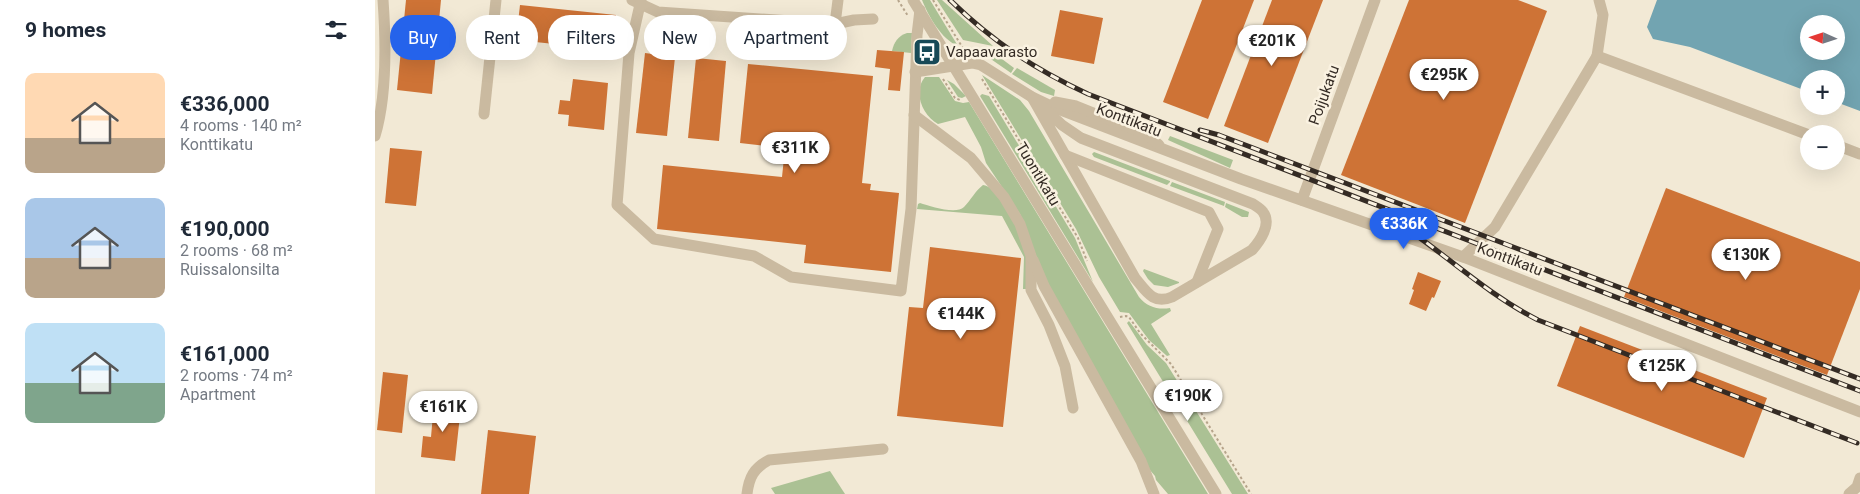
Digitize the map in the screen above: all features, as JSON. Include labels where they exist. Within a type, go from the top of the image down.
[{"type":"street","points":[[375,136],[380,120],[379,88],[386,42],[383,0]]},
{"type":"street","points":[[484,114],[496,0]]},
{"type":"street","points":[[836,15],[838,0]]},
{"type":"street","name":"Tuontikatu","points":[[913,0],[1216,494]]},
{"type":"street","name":"Poijukatu","points":[[1302,200],[1375,0]]},
{"type":"street","points":[[1463,257],[1495,227],[1597,56],[1603,15],[1599,0]]},
{"type":"street","points":[[726,17],[658,12],[638,1],[629,53],[617,204],[654,239],[754,256],[791,277],[901,291],[911,208],[915,72],[920,10]]},
{"type":"street","points":[[847,21],[873,20]]},
{"type":"street","points":[[1597,56],[1800,132]]},
{"type":"street","name":"Konttikatu","points":[[915,72],[972,63],[981,65],[1031,97],[1241,179],[1463,257],[1860,412]]},
{"type":"street","points":[[1031,97],[1081,138],[1253,204],[1263,211],[1266,220],[1260,241],[1252,250],[1164,300],[1151,297],[1135,278],[1031,97]]},
{"type":"street","points":[[914,114],[971,158],[1004,197],[1020,224],[1044,286],[1141,461],[1151,493]]},
{"type":"street","points":[[1845,148],[1860,154]]},
{"type":"street","points":[[1065,155],[1209,212],[1218,229],[1197,282]]},
{"type":"street","points":[[1031,256],[1031,290],[1049,325],[1065,366],[1073,408]]},
{"type":"street","points":[[747,494],[749,482],[755,468],[769,460],[883,449]]},
{"type":"street","points":[[1849,494],[1857,487],[1860,478]]},
{"type":"path","points":[[933,0],[962,46]]},
{"type":"path","points":[[980,76],[1078,238],[1087,261]]},
{"type":"path","points":[[943,79],[955,98],[965,100]]},
{"type":"path","points":[[1119,318],[1126,316],[1129,318],[1140,333],[1171,364],[1251,494]]},
{"type":"green space","points":[[922,0],[930,0],[958,46],[941,33]]},
{"type":"green space","points":[[937,0],[942,0],[993,46],[963,40]]},
{"type":"green space","points":[[907,33],[912,33],[911,53],[892,51],[897,40]]},
{"type":"green space","points":[[977,48],[994,53],[1014,68],[1011,73],[976,51]]},
{"type":"green space","points":[[1017,68],[1055,90],[1054,96],[1041,92],[1012,74]]},
{"type":"green space","points":[[982,75],[1020,100],[1029,111],[1139,297],[1153,307],[1161,309],[1170,308],[1171,311],[1151,324],[1170,355],[1167,356],[1149,340],[1129,313],[1120,312],[1099,277],[1076,229]]},
{"type":"green space","points":[[925,77],[939,77],[955,101],[969,102],[1208,494],[1168,494],[1156,480],[1044,276],[1020,214],[986,163],[981,147],[965,117],[938,124],[924,110],[919,90]]},
{"type":"green space","points":[[947,80],[954,84],[966,96],[958,97]]},
{"type":"green space","points":[[982,94],[989,96],[1075,238],[1093,282],[980,96]]},
{"type":"green space","points":[[1170,136],[1233,160],[1230,168],[1168,140]]},
{"type":"green space","points":[[1094,152],[1170,182],[1167,185],[1094,157],[1092,154]]},
{"type":"green space","points":[[1172,182],[1225,202],[1224,206],[1170,186]]},
{"type":"green space","points":[[983,185],[990,188],[1003,202],[1019,233],[1026,255],[1028,289],[1023,289],[1024,257],[1002,216],[917,209],[920,203],[943,209],[960,209],[964,207]]},
{"type":"green space","points":[[1226,203],[1249,212],[1248,217],[1242,217],[1225,207]]},
{"type":"green space","points":[[1144,269],[1179,283],[1168,287],[1154,285],[1143,271]]},
{"type":"green space","points":[[1129,321],[1147,345],[1166,363],[1248,494],[1232,494],[1127,323]]},
{"type":"green space","points":[[830,471],[845,494],[775,494],[771,488]]},
{"type":"water","points":[[1657,0],[1860,0],[1860,111],[1845,105],[1845,70],[1800,70],[1800,89],[1690,47],[1653,39],[1647,27]]},
{"type":"building","points":[[406,0],[441,0],[440,15],[404,15]]},
{"type":"building","points":[[1202,0],[1254,0],[1208,119],[1163,102]]},
{"type":"building","points":[[1272,0],[1323,0],[1268,143],[1224,126]]},
{"type":"building","points":[[1409,0],[1518,0],[1547,11],[1465,223],[1341,175]]},
{"type":"building","points":[[520,5],[616,15],[548,15],[548,43],[538,42],[538,15],[519,15]]},
{"type":"building","points":[[1060,10],[1103,18],[1094,64],[1051,56]]},
{"type":"building","points":[[877,50],[904,52],[900,91],[888,90],[890,69],[875,67]]},
{"type":"building","points":[[400,60],[435,60],[432,94],[397,90]]},
{"type":"building","points":[[644,60],[675,60],[667,136],[636,133]]},
{"type":"building","points":[[696,60],[726,61],[719,141],[688,138]]},
{"type":"building","points":[[748,64],[873,76],[862,183],[871,184],[870,190],[899,193],[891,272],[804,263],[806,245],[657,229],[663,165],[782,177],[785,148],[740,143]]},
{"type":"building","points":[[573,79],[608,83],[604,130],[568,126],[569,115],[558,114],[560,100],[570,101]]},
{"type":"building","points":[[390,148],[422,151],[416,206],[385,203]]},
{"type":"building","points":[[1666,188],[1860,262],[1860,289],[1827,375],[1624,297]]},
{"type":"building","points":[[930,247],[1021,258],[1003,427],[897,416],[909,307],[923,308]]},
{"type":"building","points":[[1418,272],[1441,281],[1426,311],[1409,304]]},
{"type":"building","points":[[1580,326],[1767,398],[1744,458],[1557,386]]},
{"type":"building","points":[[383,372],[408,375],[402,433],[377,430]]},
{"type":"building","points":[[434,403],[461,406],[455,461],[421,457],[423,436],[431,437]]},
{"type":"building","points":[[488,430],[536,436],[529,494],[481,494]]},
{"type":"railway","points":[[950,0],[966,15],[1015,53],[1050,75],[1088,94],[1860,391]]},
{"type":"railway","points":[[1200,130],[1219,135],[1860,379]]},
{"type":"railway","points":[[1382,212],[1497,296],[1538,320],[1857,443]]},
{"type":"place","name":"Vapaavarasto","points":[[927,52]]}]
